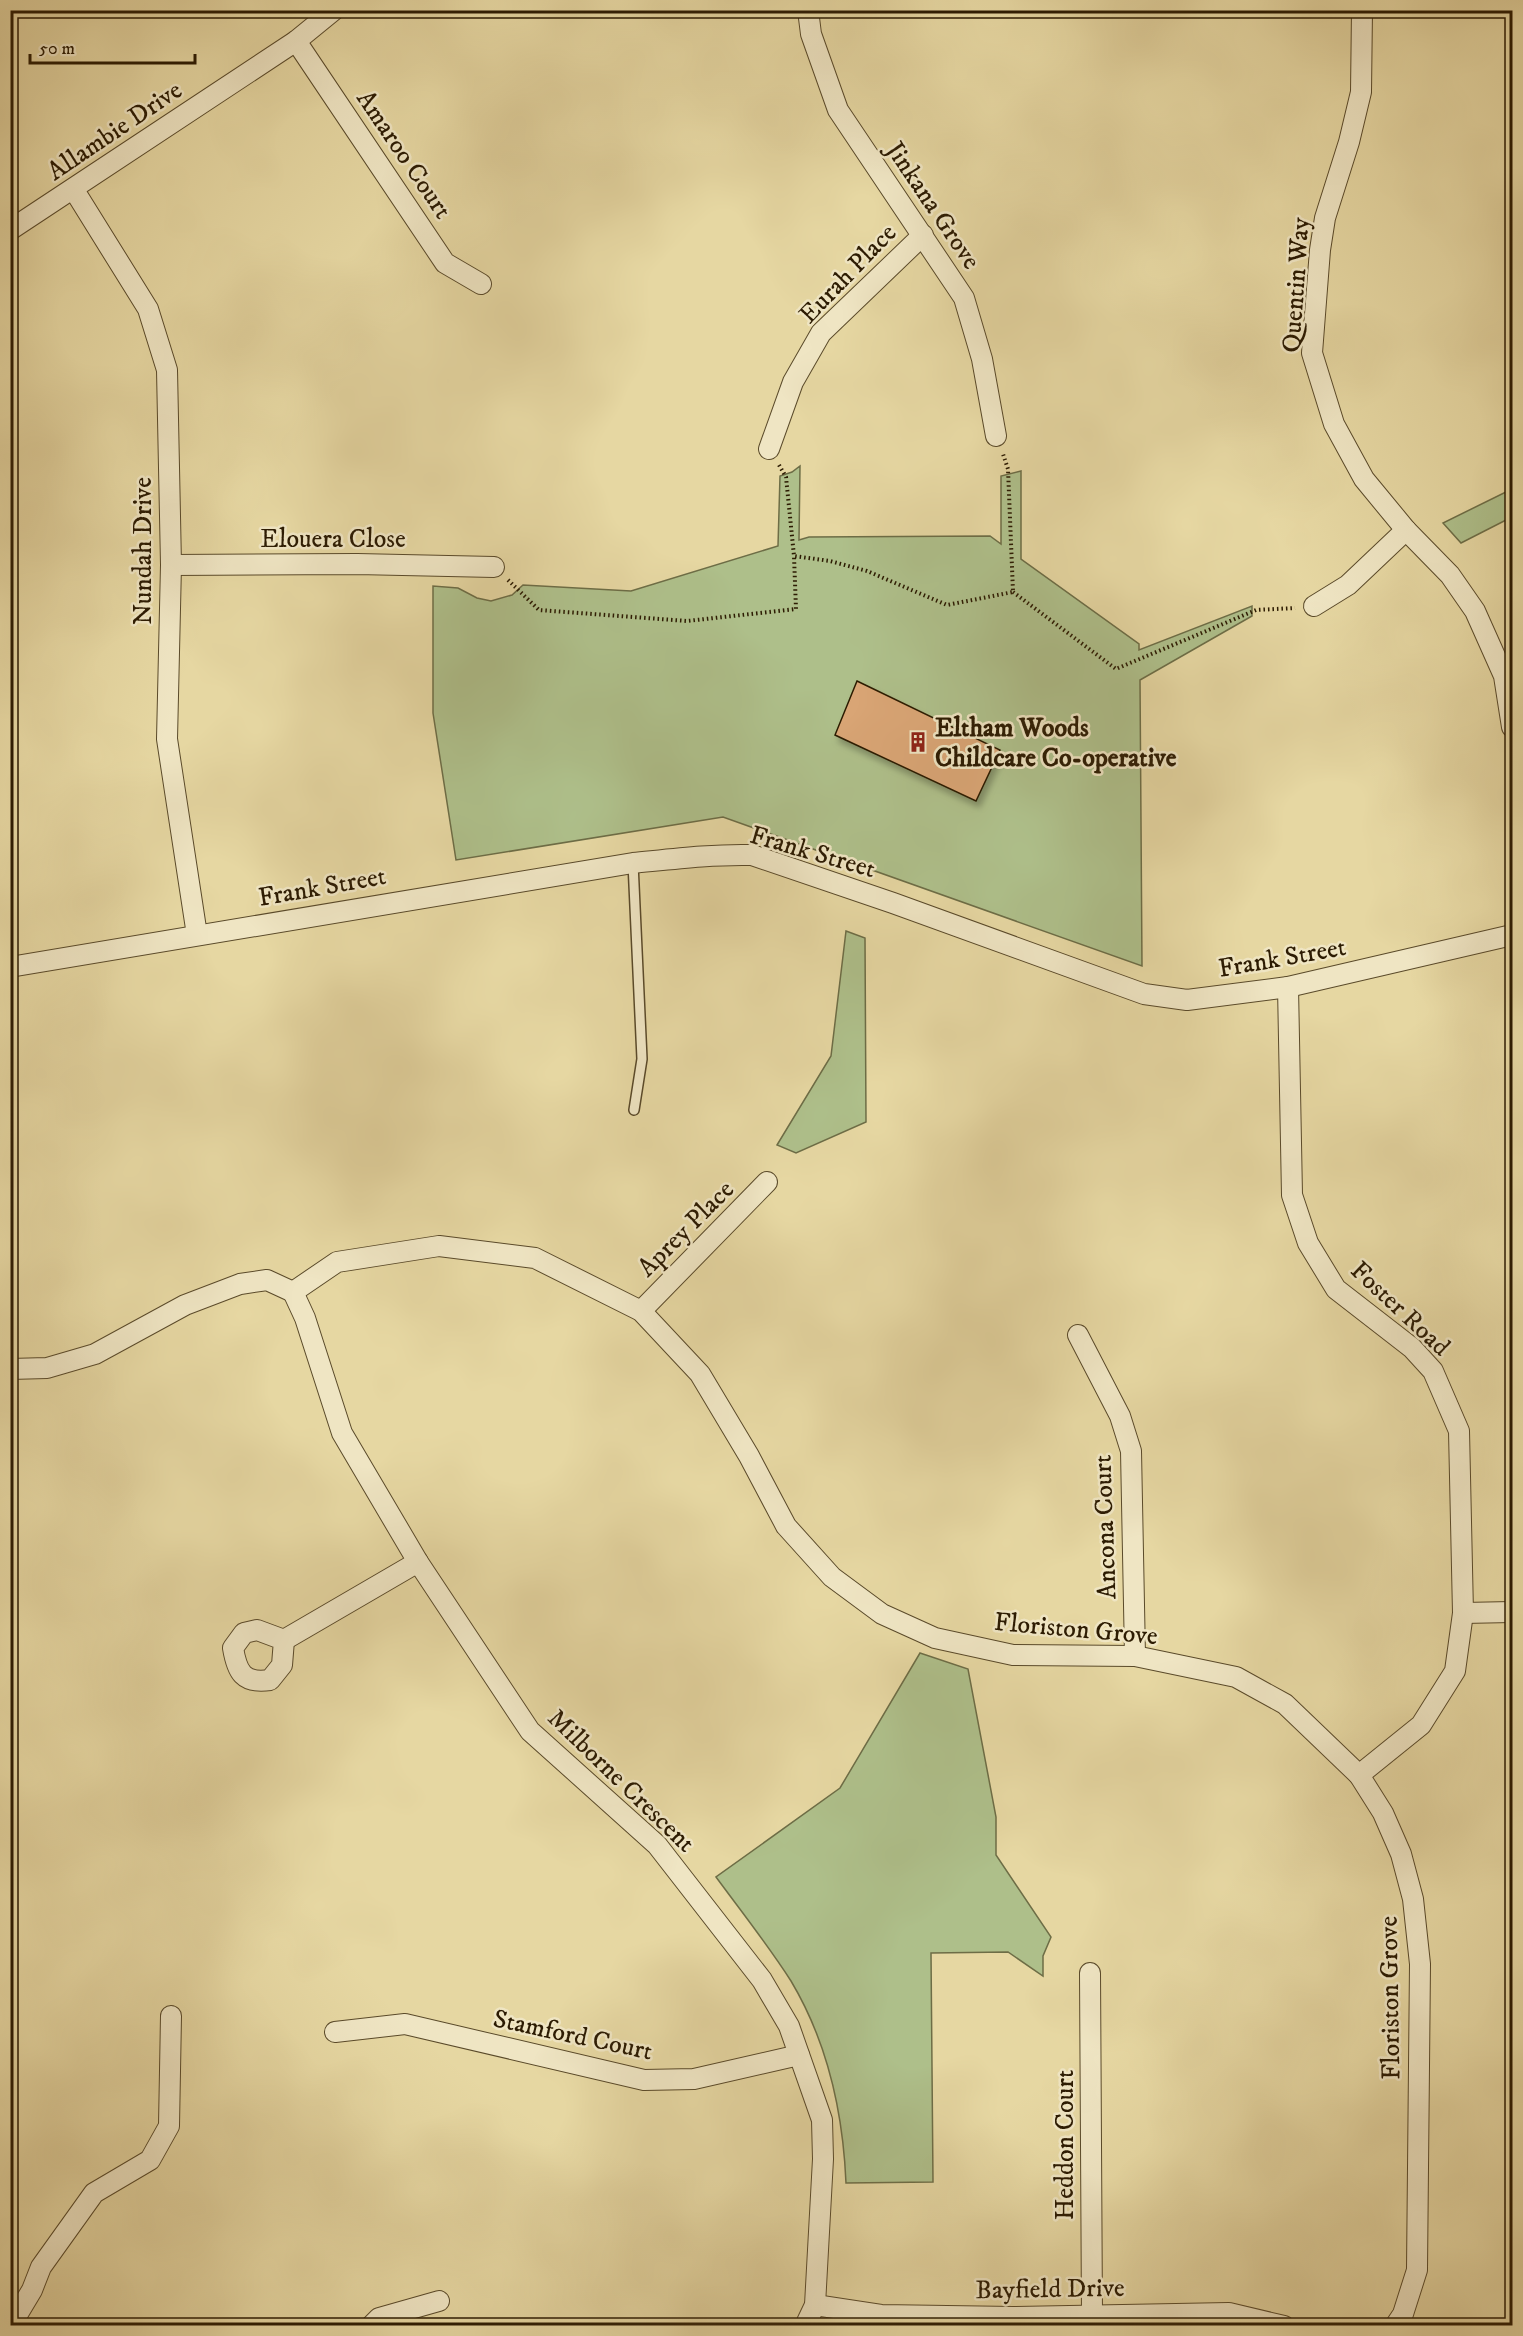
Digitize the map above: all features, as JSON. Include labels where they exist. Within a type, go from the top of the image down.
[{"type":"street","name":"Allambie Drive","points":[[10,230],[74,190],[296,41],[333,10]]},
{"type":"street","name":"Jinkana Grove","points":[[808,10],[811,34],[838,110],[964,298],[982,359],[996,436]]},
{"type":"street","name":"Quentin Way","points":[[1362,10],[1360,92],[1349,142],[1325,218],[1320,250],[1312,353],[1339,434],[1364,479],[1406,530],[1450,575],[1475,611],[1504,676],[1512,727]]},
{"type":"street","name":"Amaroo Court","points":[[296,41],[445,263],[481,284]]},
{"type":"street","name":"Nundah Drive","points":[[74,190],[148,309],[167,370],[171,565],[167,739],[197,934]]},
{"type":"street","name":"Eurah Place","points":[[769,449],[793,382],[821,333],[923,235]]},
{"type":"street","points":[[1314,606],[1348,585],[1406,530]]},
{"type":"street","name":"Elouera Close","points":[[171,565],[357,564],[495,567]]},
{"type":"street","name":"Frank Street","points":[[10,967],[633,863],[701,855],[752,855],[893,903],[1144,994],[1187,1000],[1288,987],[1512,935]]},
{"type":"street","name":"Foster Road","points":[[1288,987],[1292,1196],[1308,1243],[1336,1289],[1412,1348],[1433,1371],[1459,1431],[1463,1613],[1455,1671],[1421,1725],[1359,1775]]},
{"type":"street","name":"Aprey Place","points":[[641,1311],[767,1182]]},
{"type":"street","name":"Floriston Grove","points":[[293,1292],[337,1262],[439,1246],[535,1258],[641,1311],[700,1374],[749,1456],[786,1526],[832,1576],[882,1614],[935,1638],[1013,1655],[1135,1656],[1236,1677],[1285,1704],[1359,1775],[1383,1813],[1401,1854],[1413,1899],[1420,1964],[1417,2270],[1403,2314],[1395,2325]]},
{"type":"street","points":[[10,1369],[47,1368],[95,1354],[185,1305],[240,1284],[267,1280],[293,1292]]},
{"type":"street","name":"Milborne Crescent","points":[[293,1292],[305,1318],[342,1433],[418,1562],[530,1731],[657,1845],[762,1980],[789,2026],[822,2120],[823,2159],[815,2305],[805,2325]]},
{"type":"street","name":"Ancona Court","points":[[1078,1335],[1120,1416],[1131,1451],[1135,1656]]},
{"type":"street","points":[[284,1640],[418,1562]]},
{"type":"street","points":[[1463,1613],[1512,1612]]},
{"type":"street","name":"Heddon Court","points":[[1090,1973],[1092,2315]]},
{"type":"street","points":[[15,2317],[32,2290],[41,2267],[94,2193],[150,2160],[169,2126],[171,2016]]},
{"type":"street","name":"Stamford Court","points":[[335,2032],[405,2024],[644,2080],[694,2079],[799,2055]]},
{"type":"street","points":[[371,2325],[379,2318],[438,2301]]},
{"type":"street","name":"Bayfield Drive","points":[[815,2305],[881,2315],[1013,2317],[1230,2313],[1284,2325]]},
{"type":"lane","points":[[633,863],[642,1059],[634,1110]]},
{"type":"path","points":[[996,436],[1008,469],[1013,592]]},
{"type":"path","points":[[495,567],[539,610],[687,621],[796,609],[794,556],[786,477],[769,449]]},
{"type":"path","points":[[794,556],[830,561],[867,571],[947,605],[1013,592],[1116,669],[1256,610],[1314,606]]},
{"type":"green space","points":[[800,466],[799,540],[809,537],[990,536],[1001,544],[1001,476],[1021,471],[1021,559],[1139,644],[1139,650],[1252,606],[1252,616],[1140,680],[1142,966],[723,817],[456,860],[433,713],[433,586],[458,588],[477,598],[491,601],[512,595],[523,585],[631,591],[778,546],[780,476]]},
{"type":"green space","points":[[1512,489],[1512,517],[1461,543],[1443,523]]},
{"type":"green space","points":[[846,931],[865,938],[866,1122],[796,1153],[777,1145],[831,1056]]},
{"type":"green space","points":[[920,1653],[968,1669],[996,1817],[996,1855],[1051,1937],[1043,1956],[1043,1976],[1008,1952],[931,1953],[933,2182],[846,2183],[837,2104],[824,2053],[815,2029],[791,1981],[716,1877],[840,1788]]},
{"type":"building","name":"Eltham Woods Childcare Co-operative","points":[[857,681],[1000,750],[976,801],[835,735]]},
{"type":"place","name":"Eltham Woods Childcare Co-operative","points":[[918,742]]}]
